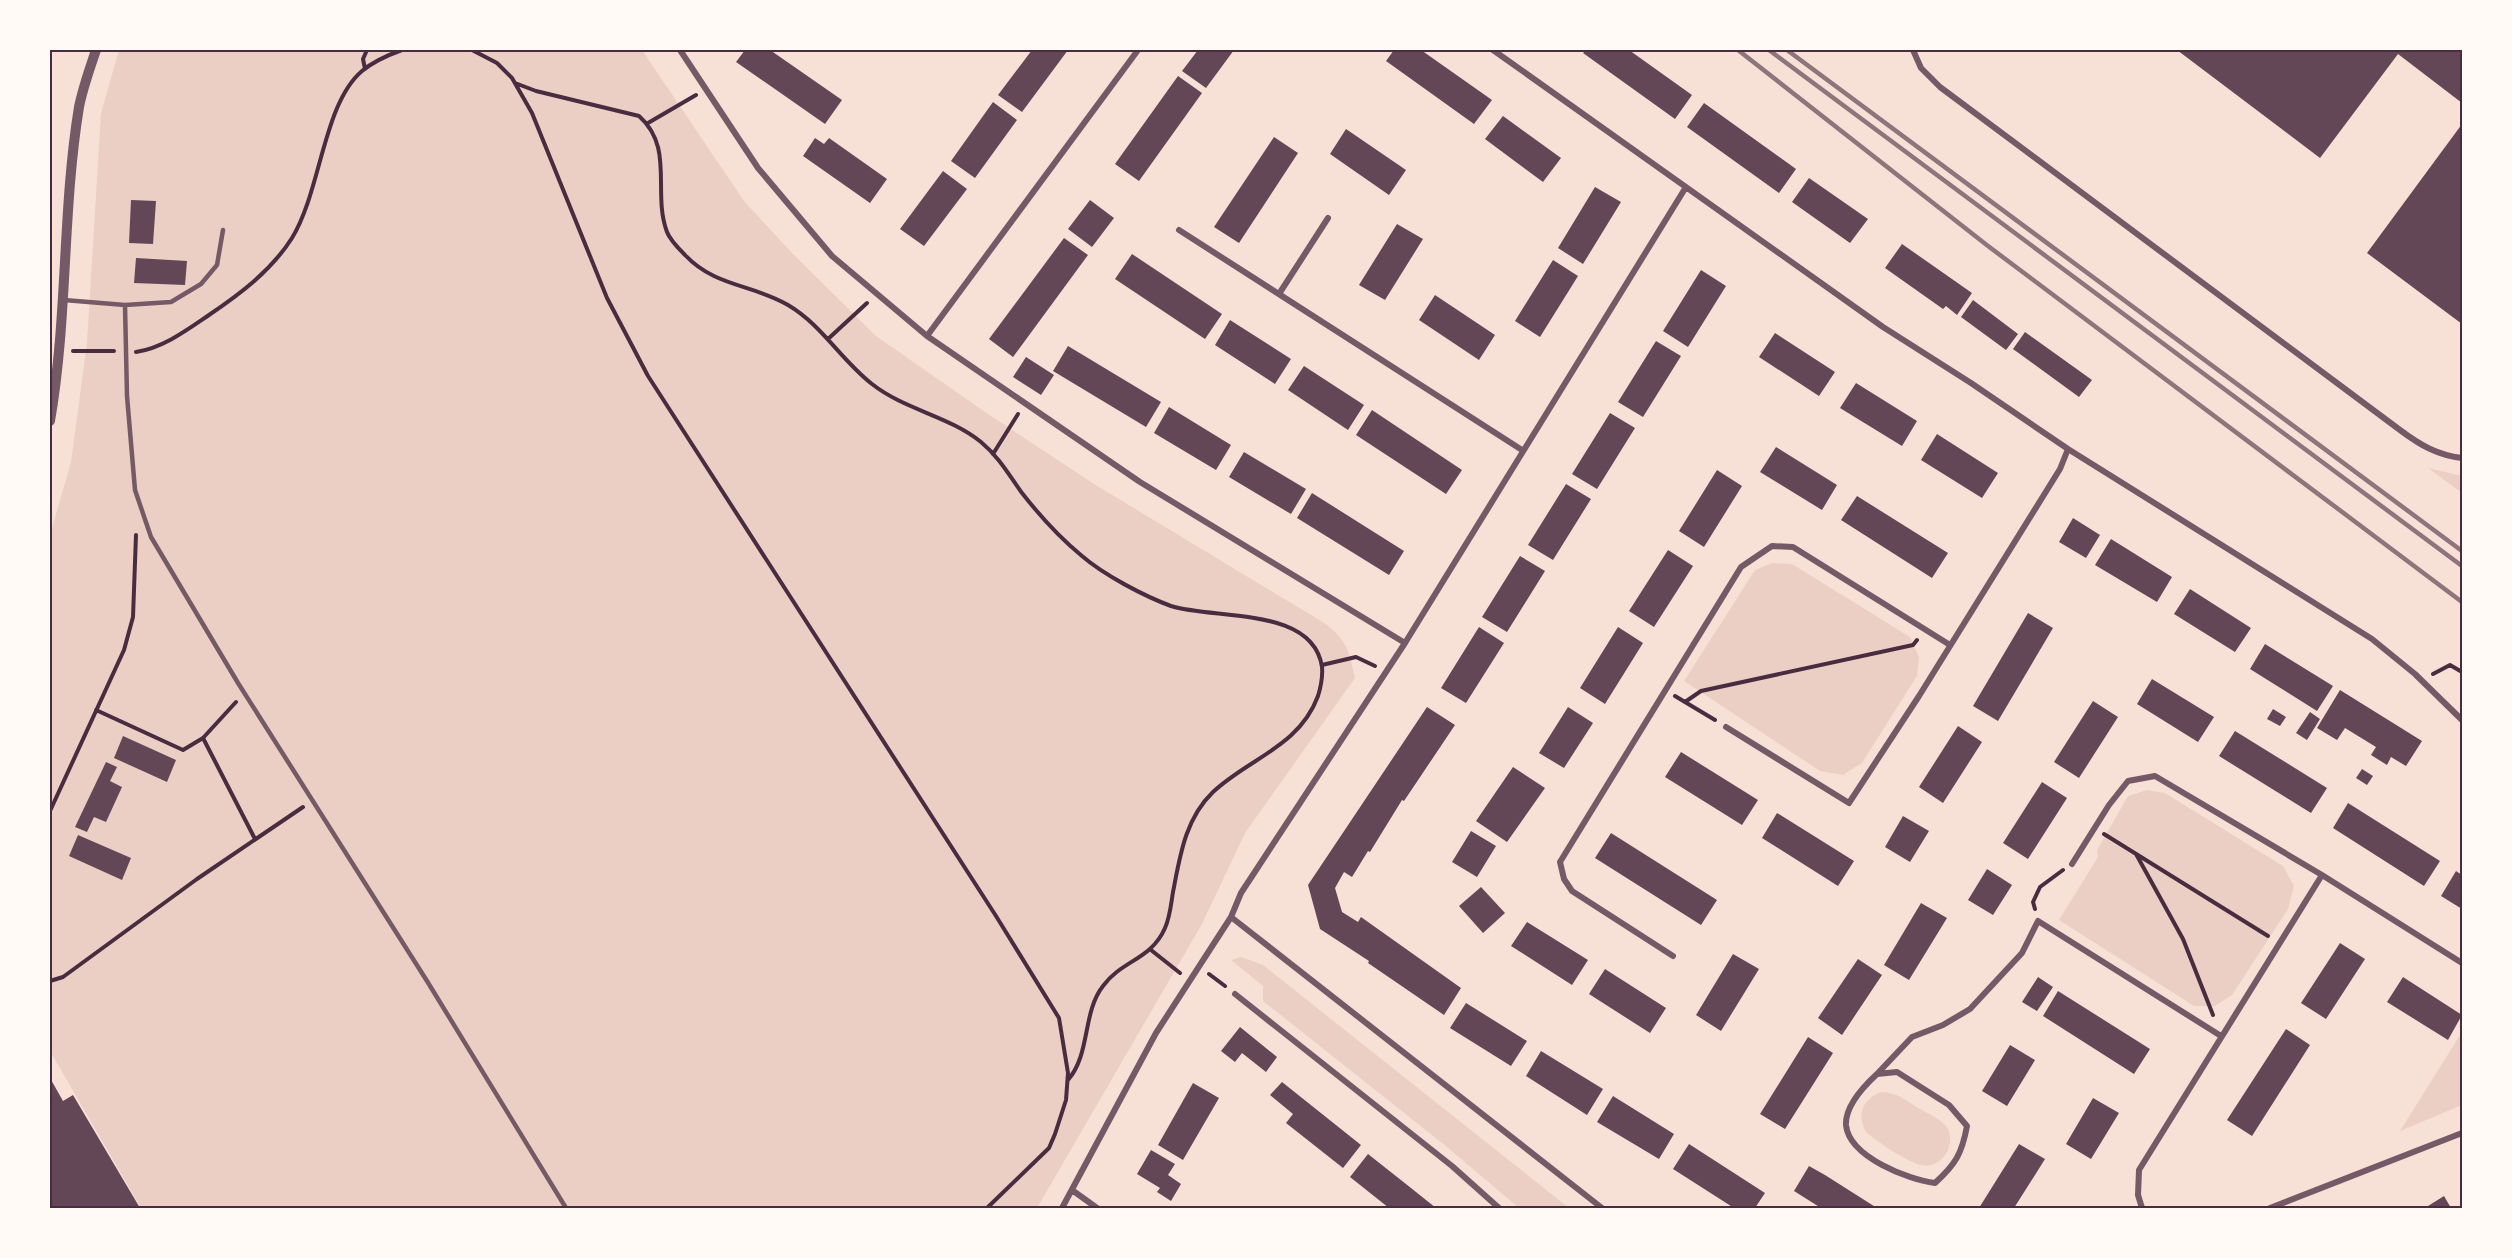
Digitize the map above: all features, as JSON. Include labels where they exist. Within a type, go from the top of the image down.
[{"type":"street","points":[[50,421],[63,300],[65,242],[80,105],[96,50]]},
{"type":"street","points":[[680,50],[758,168],[832,256],[927,336],[1140,482],[1405,643]]},
{"type":"street","points":[[927,336],[1137,50]]},
{"type":"street","points":[[1493,50],[1883,327],[2068,449],[2340,618],[2396,658],[2463,720]]},
{"type":"street","points":[[1913,50],[1921,68],[1940,87],[2400,430],[2426,448],[2446,456],[2463,458]]},
{"type":"street","points":[[1062,1209],[1156,1033],[1231,917],[1241,893],[1286,821],[1405,643],[1686,187]]},
{"type":"street","points":[[1279,294],[1328,218]]},
{"type":"street","points":[[1179,230],[1522,450]]},
{"type":"street","points":[[1726,727],[1849,803],[2060,469],[2068,449]]},
{"type":"street","points":[[1673,956],[1572,891],[1564,879],[1560,862],[1741,567],[1772,546],[1793,547],[1950,645]]},
{"type":"street","points":[[2072,864],[2094,827],[2128,781],[2155,776],[2322,875],[2463,963]]},
{"type":"street","points":[[2142,1209],[2138,1195],[2139,1170],[2322,875]]},
{"type":"street","points":[[1231,917],[1602,1209]]},
{"type":"street","points":[[1877,1074],[1897,1072],[1949,1105],[1967,1126],[1963,1146],[1953,1167],[1935,1183],[1915,1180],[1895,1173],[1869,1157],[1849,1136],[1846,1123],[1853,1101],[1877,1074],[1912,1037],[1943,1025],[1970,1009],[2022,953],[2038,921],[2221,1036]]},
{"type":"street","points":[[1235,994],[1452,1166],[1499,1209]]},
{"type":"street","points":[[2270,1209],[2463,1133]]},
{"type":"street","points":[[1072,1190],[1097,1209]]},
{"type":"lane","points":[[63,300],[125,305],[171,302],[201,284],[216,265],[223,231]]},
{"type":"lane","points":[[125,305],[125,351],[135,490],[151,537],[245,693],[566,1209]]},
{"type":"path","points":[[365,69],[363,59],[367,50]]},
{"type":"path","points":[[58,351],[138,352],[162,345],[238,295],[270,267],[292,238],[307,209],[334,114],[347,88],[365,69],[381,58],[402,50]]},
{"type":"path","points":[[472,50],[497,63],[515,82],[532,113],[607,298],[648,376],[1046,994],[1059,1018],[1068,1080],[1066,1100],[1049,1148],[987,1209]]},
{"type":"path","points":[[515,82],[536,91],[639,116],[648,123],[659,146],[661,205],[668,234],[699,270],[729,284],[766,292],[792,308],[828,339],[872,384],[894,399],[953,424],[980,441],[1003,464],[1023,493],[1054,530],[1084,558],[1130,586],[1172,606],[1268,620],[1290,627],[1315,647],[1322,665],[1322,683],[1312,710],[1294,735],[1213,792],[1199,809],[1185,834],[1167,923],[1158,942],[1150,950],[1120,969],[1102,987],[1092,1007],[1083,1050],[1068,1080]]},
{"type":"path","points":[[648,123],[707,89]]},
{"type":"path","points":[[828,339],[877,294]]},
{"type":"path","points":[[993,454],[1025,404]]},
{"type":"path","points":[[50,811],[124,650],[133,617],[136,518],[141,508]]},
{"type":"path","points":[[1685,702],[1701,691],[1913,645],[1926,630]]},
{"type":"path","points":[[1322,665],[1356,657],[1386,672]]},
{"type":"path","points":[[2423,681],[2446,665],[2454,666],[2463,672]]},
{"type":"path","points":[[1664,690],[1726,727]]},
{"type":"path","points":[[96,710],[183,750],[203,738],[245,693]]},
{"type":"path","points":[[203,738],[255,839]]},
{"type":"path","points":[[50,981],[63,976],[312,800]]},
{"type":"path","points":[[2094,827],[2279,943]]},
{"type":"path","points":[[2136,854],[2183,939],[2221,1036]]},
{"type":"path","points":[[2038,921],[2033,902],[2040,887],[2072,864]]},
{"type":"path","points":[[1150,950],[1190,981]]},
{"type":"path","points":[[1199,967],[1235,994]]},
{"type":"shaded area","points":[[119,50],[642,50],[744,201],[793,254],[876,336],[1094,484],[1326,624],[1339,636],[1349,654],[1355,678],[1245,833],[1202,924],[1037,1208],[141,1208],[50,1051],[50,535],[71,462],[87,343],[101,113]]},
{"type":"shaded area","points":[[2428,468],[2462,476],[2462,493]]},
{"type":"shaded area","points":[[1772,563],[1792,564],[1910,637],[1919,657],[1917,676],[1862,763],[1843,775],[1820,771],[1684,681],[1755,570]]},
{"type":"shaded area","points":[[2147,790],[2165,793],[2283,866],[2294,886],[2288,909],[2232,995],[2215,1006],[2194,1006],[2059,920],[2098,857],[2097,850],[2128,796]]},
{"type":"shaded area","points":[[1241,957],[1263,965],[1569,1208],[1519,1208],[1447,1147],[1263,1001],[1263,986],[1231,960]]},
{"type":"shaded area","points":[[2462,1032],[2462,1105],[2400,1131]]},
{"type":"shaded area","points":[[1881,1092],[1901,1097],[1946,1126],[1950,1143],[1945,1156],[1940,1161],[1928,1166],[1915,1163],[1892,1151],[1866,1132],[1862,1119],[1863,1108],[1870,1099]]},
{"type":"building","points":[[745,50],[770,50],[842,100],[825,124],[736,62]]},
{"type":"building","points":[[1032,50],[1068,50],[1022,112],[998,95]]},
{"type":"building","points":[[1198,50],[1234,50],[1206,88],[1182,71]]},
{"type":"building","points":[[1394,50],[1421,50],[1492,100],[1474,124],[1386,61]]},
{"type":"building","points":[[1586,50],[1629,50],[1692,95],[1675,119],[1583,53]]},
{"type":"building","points":[[2177,50],[2462,50],[2462,103],[2398,54],[2320,158]]},
{"type":"building","points":[[1178,76],[1202,93],[1139,181],[1115,164]]},
{"type":"building","points":[[993,102],[1017,120],[975,178],[951,161]]},
{"type":"building","points":[[1704,103],[1796,169],[1779,193],[1687,127]]},
{"type":"building","points":[[1503,116],[1561,158],[1543,182],[1485,139]]},
{"type":"building","points":[[2462,124],[2462,324],[2367,253]]},
{"type":"building","points":[[1346,129],[1406,170],[1389,195],[1330,154]]},
{"type":"building","points":[[1274,137],[1298,153],[1239,243],[1214,227]]},
{"type":"building","points":[[815,138],[824,144],[829,138],[887,179],[870,203],[803,156]]},
{"type":"building","points":[[943,171],[967,189],[924,246],[900,229]]},
{"type":"building","points":[[1809,178],[1868,219],[1850,243],[1792,202]]},
{"type":"building","points":[[1595,187],[1621,202],[1583,264],[1558,248]]},
{"type":"building","points":[[131,200],[156,201],[153,244],[129,243]]},
{"type":"building","points":[[1090,200],[1114,218],[1092,247],[1068,229]]},
{"type":"building","points":[[1397,224],[1423,239],[1385,300],[1359,285]]},
{"type":"building","points":[[1064,238],[1088,255],[1013,357],[989,339]]},
{"type":"building","points":[[1902,244],[1972,293],[1957,315],[1946,306],[1943,309],[1885,268]]},
{"type":"building","points":[[1132,254],[1222,314],[1205,339],[1115,279]]},
{"type":"building","points":[[136,258],[187,261],[185,285],[134,283]]},
{"type":"building","points":[[1553,260],[1578,276],[1540,337],[1515,321]]},
{"type":"building","points":[[1701,270],[1726,286],[1688,347],[1663,331]]},
{"type":"building","points":[[1435,295],[1495,335],[1479,360],[1419,320]]},
{"type":"building","points":[[1973,300],[2018,334],[2006,350],[1961,317]]},
{"type":"building","points":[[1230,320],[1291,359],[1275,384],[1215,345]]},
{"type":"building","points":[[2025,332],[2092,380],[2079,397],[2013,349]]},
{"type":"building","points":[[1775,333],[1835,372],[1819,396],[1759,357]]},
{"type":"building","points":[[1656,341],[1681,356],[1643,417],[1618,402]]},
{"type":"building","points":[[1068,346],[1161,402],[1146,427],[1053,371]]},
{"type":"building","points":[[1026,357],[1054,375],[1041,395],[1013,377]]},
{"type":"building","points":[[1304,366],[1364,405],[1348,430],[1288,390]]},
{"type":"building","points":[[1856,383],[1917,421],[1902,446],[1840,408]]},
{"type":"building","points":[[1169,407],[1231,445],[1216,470],[1154,433]]},
{"type":"building","points":[[1372,410],[1462,470],[1446,494],[1356,435]]},
{"type":"building","points":[[1610,413],[1635,428],[1597,489],[1572,474]]},
{"type":"building","points":[[1937,434],[1998,473],[1982,498],[1921,460]]},
{"type":"building","points":[[1776,447],[1837,485],[1822,510],[1760,472]]},
{"type":"building","points":[[1244,452],[1306,489],[1291,514],[1229,477]]},
{"type":"building","points":[[1717,470],[1742,486],[1704,547],[1679,531]]},
{"type":"building","points":[[1566,484],[1591,499],[1553,560],[1528,545]]},
{"type":"building","points":[[1312,493],[1404,551],[1389,575],[1297,518]]},
{"type":"building","points":[[1857,496],[1948,553],[1932,578],[1841,520]]},
{"type":"building","points":[[2073,518],[2100,535],[2086,558],[2059,542]]},
{"type":"building","points":[[2111,539],[2172,577],[2157,602],[2095,565]]},
{"type":"building","points":[[1668,550],[1693,566],[1654,627],[1629,611]]},
{"type":"building","points":[[1520,556],[1545,571],[1507,632],[1482,617]]},
{"type":"building","points":[[2190,589],[2251,628],[2235,652],[2174,614]]},
{"type":"building","points":[[2028,613],[2053,628],[1998,721],[1973,706]]},
{"type":"building","points":[[1479,627],[1504,643],[1466,703],[1441,688]]},
{"type":"building","points":[[1618,627],[1643,643],[1605,704],[1580,688]]},
{"type":"building","points":[[2265,644],[2333,686],[2317,711],[2250,669]]},
{"type":"building","points":[[2152,679],[2214,717],[2198,742],[2137,704]]},
{"type":"building","points":[[2340,690],[2422,741],[2406,766],[2391,757],[2387,765],[2371,755],[2376,747],[2345,728],[2337,740],[2317,728]]},
{"type":"building","points":[[2093,701],[2118,717],[2079,778],[2054,762]]},
{"type":"building","points":[[1427,707],[1455,725],[1404,801],[1402,800],[1352,877],[1344,872],[1335,888],[1342,912],[1358,922],[1361,917],[1461,988],[1444,1015],[1320,929],[1308,885]]},
{"type":"building","points":[[1568,707],[1593,723],[1564,768],[1539,753]]},
{"type":"building","points":[[2273,709],[2286,717],[2280,726],[2267,719]]},
{"type":"building","points":[[2310,712],[2320,719],[2307,740],[2296,733]]},
{"type":"building","points":[[1958,726],[1982,742],[1943,803],[1919,787]]},
{"type":"building","points":[[2235,731],[2327,788],[2311,813],[2219,756]]},
{"type":"building","points":[[123,736],[176,760],[167,782],[114,758]]},
{"type":"building","points":[[1681,752],[1758,800],[1742,825],[1665,777]]},
{"type":"building","points":[[106,762],[117,767],[110,781],[122,787],[106,822],[94,817],[87,832],[75,827]]},
{"type":"building","points":[[1513,767],[1545,788],[1507,842],[1476,821]]},
{"type":"building","points":[[2362,769],[2373,776],[2367,785],[2356,778]]},
{"type":"building","points":[[2042,782],[2067,798],[2028,859],[2003,843]]},
{"type":"building","points":[[2348,803],[2440,861],[2424,886],[2333,828]]},
{"type":"building","points":[[1777,813],[1854,861],[1838,886],[1762,838]]},
{"type":"building","points":[[1903,816],[1929,831],[1910,862],[1885,847]]},
{"type":"building","points":[[1471,831],[1496,846],[1477,877],[1452,862]]},
{"type":"building","points":[[1611,833],[1717,900],[1701,925],[1595,858]]},
{"type":"building","points":[[78,835],[131,858],[122,880],[69,856]]},
{"type":"building","points":[[1987,869],[2012,885],[1993,915],[1968,900]]},
{"type":"building","points":[[2456,871],[2462,875],[2462,909],[2441,896]]},
{"type":"building","points":[[1481,887],[1505,913],[1483,933],[1459,906]]},
{"type":"building","points":[[1921,903],[1947,918],[1909,980],[1884,965]]},
{"type":"building","points":[[1527,922],[1588,960],[1572,985],[1511,946]]},
{"type":"building","points":[[2340,943],[2365,959],[2326,1019],[2301,1003]]},
{"type":"building","points":[[1733,954],[1759,969],[1721,1031],[1696,1015]]},
{"type":"building","points":[[1858,959],[1882,975],[1842,1035],[1818,1018]]},
{"type":"building","points":[[1605,969],[1666,1008],[1650,1033],[1589,994]]},
{"type":"building","points":[[2038,977],[2053,987],[2037,1011],[2022,1002]]},
{"type":"building","points":[[2403,977],[2462,1015],[2448,1040],[2387,1002]]},
{"type":"building","points":[[2058,991],[2150,1049],[2134,1074],[2043,1016]]},
{"type":"building","points":[[1466,1003],[1527,1041],[1511,1066],[1450,1028]]},
{"type":"building","points":[[1240,1027],[1277,1057],[1266,1072],[1242,1053],[1235,1062],[1221,1051]]},
{"type":"building","points":[[2286,1029],[2310,1045],[2252,1136],[2227,1120]]},
{"type":"building","points":[[1808,1037],[1833,1053],[1785,1129],[1760,1114]]},
{"type":"building","points":[[2010,1045],[2035,1060],[2007,1106],[1982,1091]]},
{"type":"building","points":[[1541,1051],[1603,1089],[1587,1115],[1526,1076]]},
{"type":"building","points":[[50,1078],[63,1101],[73,1095],[140,1208],[50,1208]]},
{"type":"building","points":[[1282,1082],[1361,1145],[1343,1168],[1286,1123],[1293,1114],[1270,1095]]},
{"type":"building","points":[[1193,1083],[1219,1098],[1183,1160],[1158,1145]]},
{"type":"building","points":[[1613,1096],[1674,1134],[1659,1159],[1597,1122]]},
{"type":"building","points":[[2093,1098],[2119,1113],[2091,1159],[2066,1144]]},
{"type":"building","points":[[1689,1144],[1765,1193],[1755,1208],[1734,1208],[1673,1169]]},
{"type":"building","points":[[2019,1144],[2045,1159],[2014,1208],[1979,1208]]},
{"type":"building","points":[[1151,1150],[1175,1164],[1168,1175],[1181,1184],[1171,1201],[1157,1192],[1160,1188],[1137,1174]]},
{"type":"building","points":[[1368,1154],[1436,1208],[1389,1208],[1350,1177]]},
{"type":"building","points":[[1809,1166],[1877,1208],[1821,1208],[1794,1191]]},
{"type":"building","points":[[2444,1196],[2451,1208],[2430,1208],[2428,1206]]},
{"type":"railway","points":[[1738,50],[1988,246],[2462,602]]},
{"type":"railway","points":[[1769,50],[2462,566]]},
{"type":"railway","points":[[1787,50],[2462,551]]}]
